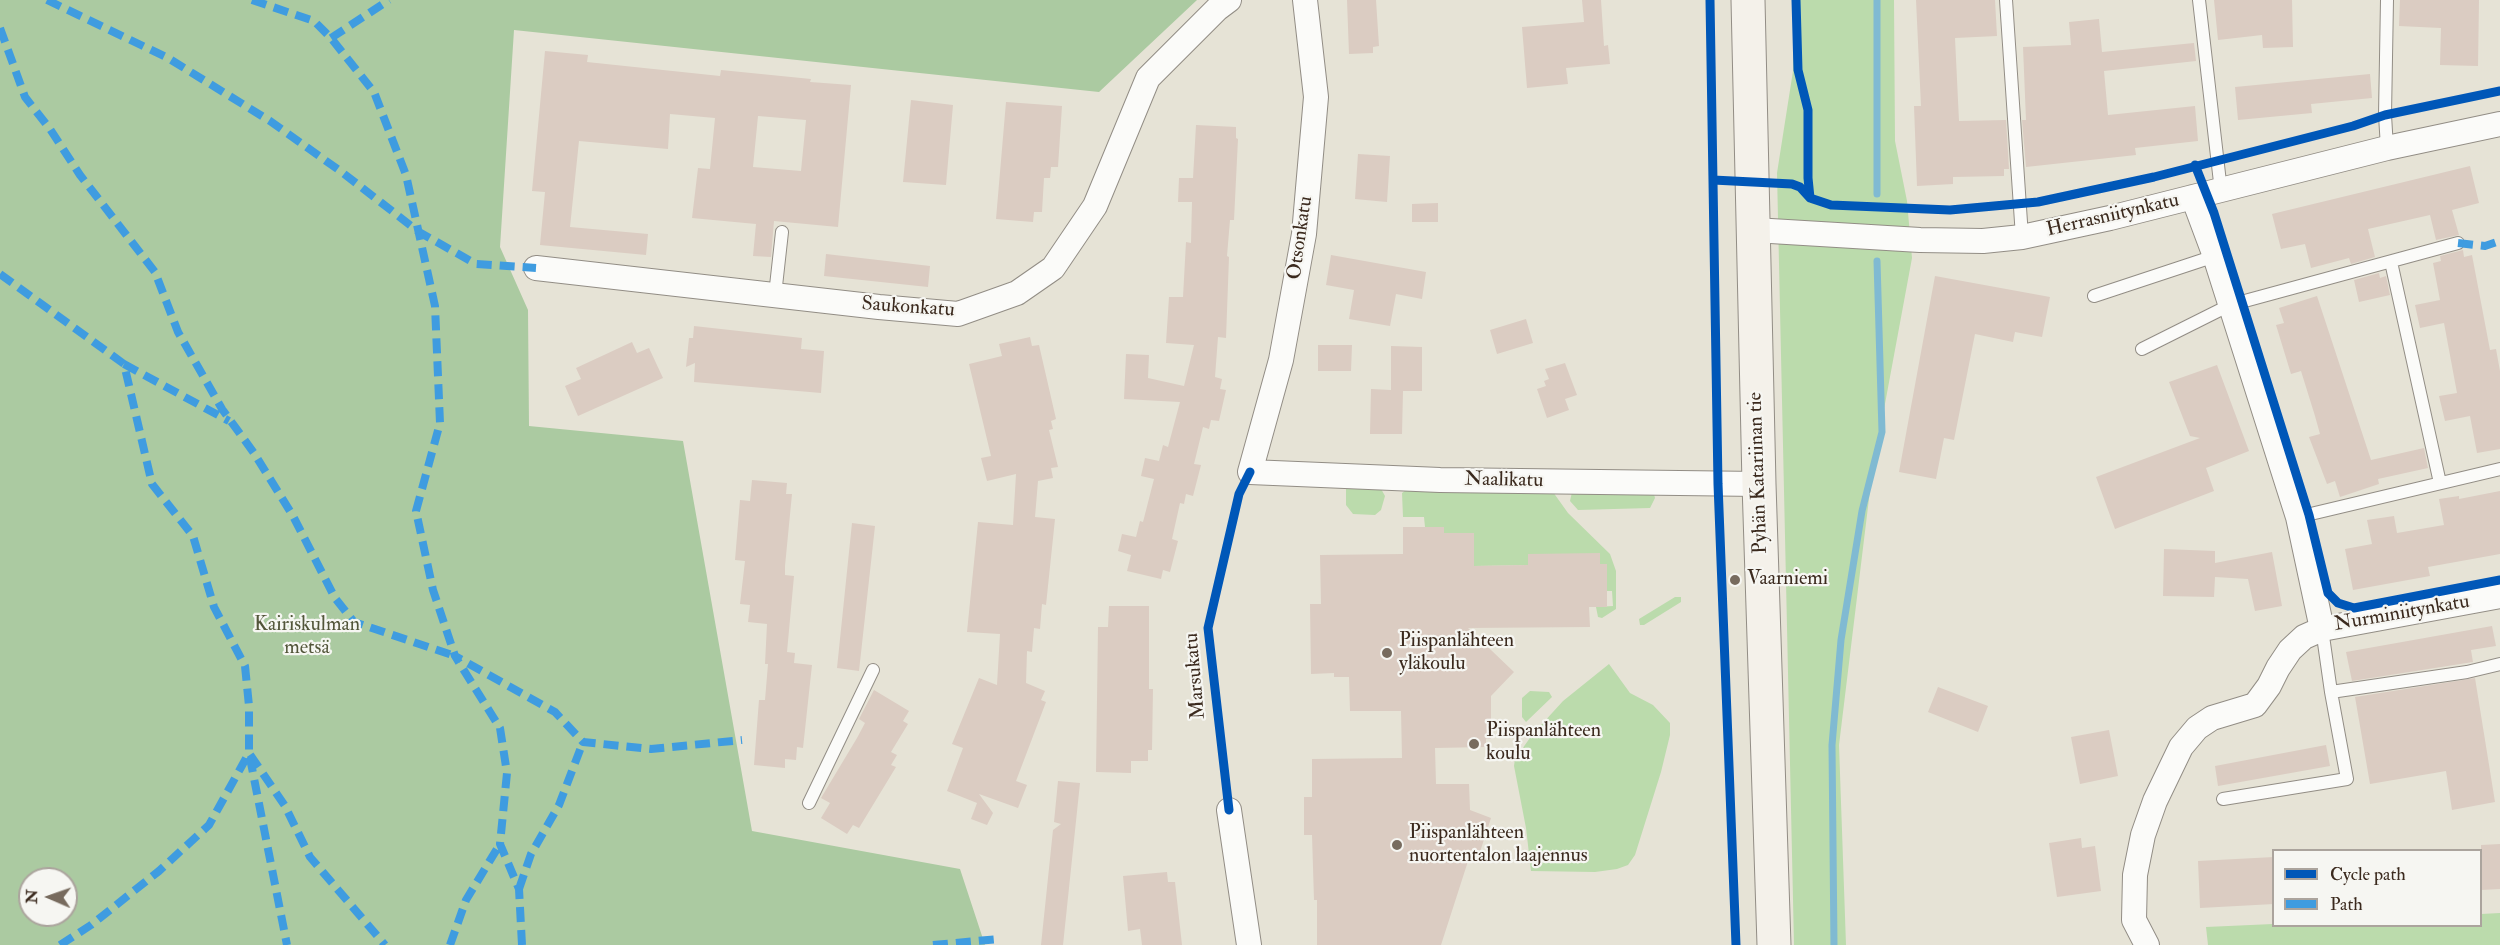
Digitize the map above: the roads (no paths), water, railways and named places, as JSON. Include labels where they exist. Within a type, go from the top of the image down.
[{"type":"street","name":"Saukonkatu","points":[[536,268],[958,314],[1017,293],[1053,268],[1095,206],[1148,78],[1217,9],[1229,0]]},
{"type":"street","name":"Otsonkatu","points":[[1250,472],[1281,360],[1304,234],[1316,97],[1305,0]]},
{"type":"street","name":"Pyhän Katariinan tie","points":[[1748,0],[1759,484],[1774,945]]},
{"type":"street","name":"Herrasniitynkatu","points":[[1754,230],[1920,240],[1983,241],[2022,237],[2053,232],[2387,148],[2500,123]]},
{"type":"street","name":"Nurminiitynkatu","points":[[2193,197],[2215,256],[2298,518],[2322,629],[2500,596]]},
{"type":"street","name":"Naalikatu","points":[[1250,472],[1440,480],[1759,484]]},
{"type":"street","points":[[2147,945],[2134,920],[2135,875],[2143,835],[2155,801],[2181,747],[2197,728],[2212,718],[2255,705],[2290,650],[2304,637],[2322,629]]},
{"type":"street","points":[[1229,810],[1250,945]]},
{"type":"lane","points":[[2006,0],[2022,237]]},
{"type":"lane","points":[[2199,0],[2221,191]]},
{"type":"lane","points":[[2387,0],[2385,116],[2387,148]]},
{"type":"lane","points":[[775,295],[782,232]]},
{"type":"lane","points":[[2142,349],[2230,305],[2458,243]]},
{"type":"lane","points":[[2094,296],[2215,256]]},
{"type":"lane","points":[[2391,262],[2440,483]]},
{"type":"lane","points":[[2298,518],[2500,469]]},
{"type":"lane","points":[[2223,799],[2347,779],[2322,629]]},
{"type":"lane","points":[[2331,692],[2467,672],[2500,664]]},
{"type":"lane","points":[[809,803],[873,670]]},
{"type":"waterway","points":[[1877,0],[1877,194]]},
{"type":"waterway","points":[[1834,945],[1832,745],[1841,640],[1862,511],[1882,432],[1877,261]]},
{"type":"place","name":"Vaarniemi","points":[[1735,580]]},
{"type":"place","name":"Piispanlähteen yläkoulu","points":[[1387,653]]},
{"type":"place","name":"Piispanlähteen koulu","points":[[1474,744]]},
{"type":"place","name":"Piispanlähteen nuortentalon laajennus","points":[[1397,845]]},
{"type":"park label","name":"Kairiskulman metsä","points":[[307,638]]}]
